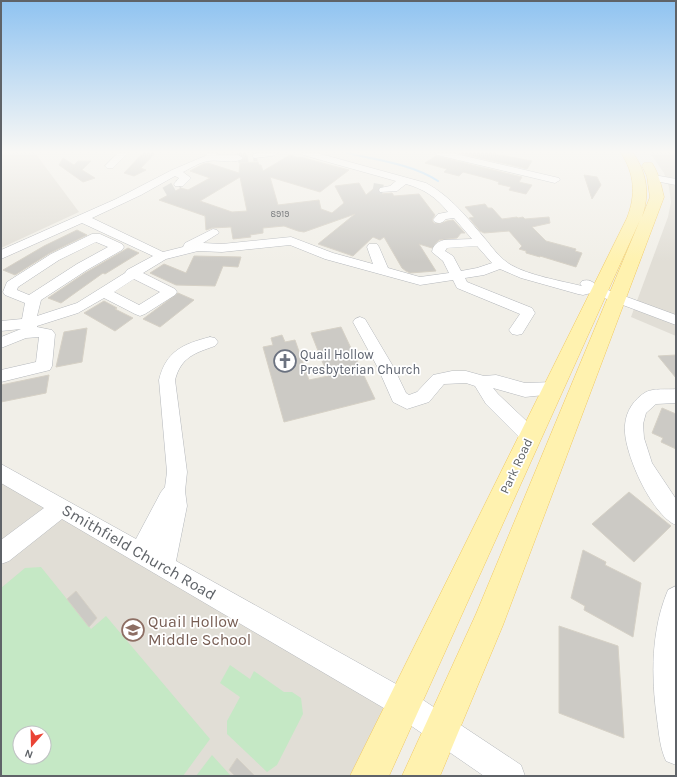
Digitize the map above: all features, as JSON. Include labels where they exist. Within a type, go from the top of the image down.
[{"type":"main road","name":"Park Road","points":[[421,776],[486,625],[603,292],[639,207],[641,189]]},
{"type":"main road","name":"Park Road","points":[[369,776],[530,436],[603,292],[657,197],[656,189]]},
{"type":"street","points":[[384,190],[390,189]]},
{"type":"street","points":[[431,189],[458,214],[481,242],[502,264],[526,275],[583,291],[603,292],[676,320]]},
{"type":"street","points":[[1,255],[84,219],[145,190],[158,193]]},
{"type":"street","points":[[439,220],[442,216],[458,214]]},
{"type":"street","points":[[84,219],[162,256]]},
{"type":"street","points":[[180,251],[213,234]]},
{"type":"street","points":[[29,327],[32,301],[36,297],[82,267],[118,247],[96,237],[55,257],[12,285],[10,292],[32,301]]},
{"type":"street","points":[[1,343],[29,327],[82,306],[132,273],[162,256],[198,247],[222,248],[291,241],[316,252],[383,272],[420,281],[479,272],[502,264]]},
{"type":"street","points":[[481,242],[444,244],[438,248],[438,252],[448,259],[462,285],[527,311],[528,313],[517,330]]},
{"type":"street","points":[[373,247],[383,272]]},
{"type":"street","points":[[102,292],[140,311],[170,292],[132,273]]},
{"type":"street","points":[[360,322],[386,368],[399,397],[407,402],[423,397],[439,379],[452,377],[466,377],[484,382],[496,381],[525,390],[554,388]]},
{"type":"street","points":[[1,326],[29,327],[47,334],[44,366],[1,376]]},
{"type":"street","points":[[163,566],[177,506],[175,491],[178,472],[167,380],[168,371],[176,358],[189,349],[210,342]]},
{"type":"street","points":[[484,382],[483,386],[492,399],[530,436]]},
{"type":"street","points":[[676,396],[652,397],[637,411],[632,431],[646,472],[664,501],[676,515]]},
{"type":"street","name":"Smithfield Church Road","points":[[5,480],[61,507],[404,704],[442,728],[510,776]]},
{"type":"street","points":[[141,552],[168,499],[175,491]]},
{"type":"street","points":[[1,553],[44,522],[61,507]]},
{"type":"street","points":[[676,598],[668,629],[666,663],[671,725],[676,751]]},
{"type":"shaded area","points":[[1,189],[62,189],[79,212],[1,248]]},
{"type":"shaded area","points":[[669,189],[676,189],[676,336],[631,317],[668,217],[671,202]]},
{"type":"shaded area","name":"Quail Hollow Middle School","points":[[1,477],[392,704],[357,776],[1,776]]},
{"type":"green space","points":[[41,567],[91,629],[106,616],[210,739],[183,776],[1,776],[1,588],[25,568]]},
{"type":"green space","points":[[230,665],[250,679],[254,671],[284,692],[292,692],[301,698],[303,714],[277,765],[267,772],[227,734],[227,721],[240,697],[220,683]]},
{"type":"green space","points":[[212,755],[231,776],[196,776]]},
{"type":"building","points":[[179,189],[220,189],[200,201],[232,212],[247,211],[243,189],[274,189],[278,205],[319,200],[321,209],[332,213],[344,203],[337,189],[363,189],[366,195],[373,189],[378,189],[380,194],[392,193],[394,196],[419,194],[435,215],[432,220],[434,223],[440,224],[453,220],[465,233],[461,233],[457,238],[439,240],[432,248],[419,244],[436,271],[410,273],[402,268],[384,237],[380,240],[373,237],[353,256],[318,244],[355,214],[304,232],[284,226],[263,228],[263,233],[250,235],[251,237],[233,239],[231,227],[212,228],[206,230],[205,216],[159,200]]},
{"type":"building","points":[[311,189],[324,189],[320,192]]},
{"type":"building","points":[[509,189],[529,189],[526,194]]},
{"type":"building","points":[[589,189],[598,189],[592,199]]},
{"type":"building","points":[[485,204],[488,208],[492,208],[502,219],[517,217],[523,217],[525,219],[549,217],[550,223],[532,227],[546,241],[576,249],[575,251],[582,253],[576,267],[526,253],[526,251],[519,249],[522,246],[509,231],[484,233],[480,231],[469,218],[474,217],[465,207]]},
{"type":"building","points":[[77,230],[87,235],[50,253],[15,275],[3,270],[44,246]]},
{"type":"building","points":[[128,248],[139,253],[105,274],[103,273],[61,303],[48,298],[85,273]]},
{"type":"building","points":[[194,256],[241,257],[238,267],[223,266],[215,286],[176,285],[150,273],[164,264],[186,273]]},
{"type":"building","points":[[178,293],[194,300],[160,327],[143,319]]},
{"type":"building","points":[[104,301],[117,308],[115,309],[133,318],[115,331],[84,313]]},
{"type":"building","name":"Quail Hollow Presbyterian Church","points":[[341,327],[375,399],[284,422],[263,347],[273,345],[271,338],[282,335],[285,342],[295,340],[309,380],[328,376],[311,333]]},
{"type":"building","points":[[87,328],[82,362],[56,367],[64,332]]},
{"type":"building","points":[[676,355],[676,378],[658,356]]},
{"type":"building","points":[[49,375],[46,393],[1,402],[1,385]]},
{"type":"building","points":[[662,408],[676,414],[676,449],[661,442],[663,438],[652,433]]},
{"type":"building","points":[[629,492],[671,526],[634,562],[592,524]]},
{"type":"building","points":[[583,550],[606,562],[605,565],[641,583],[633,637],[584,610],[585,606],[571,598]]},
{"type":"building","points":[[76,591],[97,618],[89,627],[67,599]]},
{"type":"building","points":[[559,626],[618,646],[624,738],[559,713]]},
{"type":"building","points":[[237,758],[255,776],[235,776],[229,770]]},
{"type":"tunnel","points":[[165,192],[170,189]]},
{"type":"tunnel","points":[[380,189],[384,190]]},
{"type":"place","name":"Quail Hollow Presbyterian Church","points":[[285,361]]},
{"type":"place","name":"Quail Hollow Middle School","points":[[133,630]]}]
